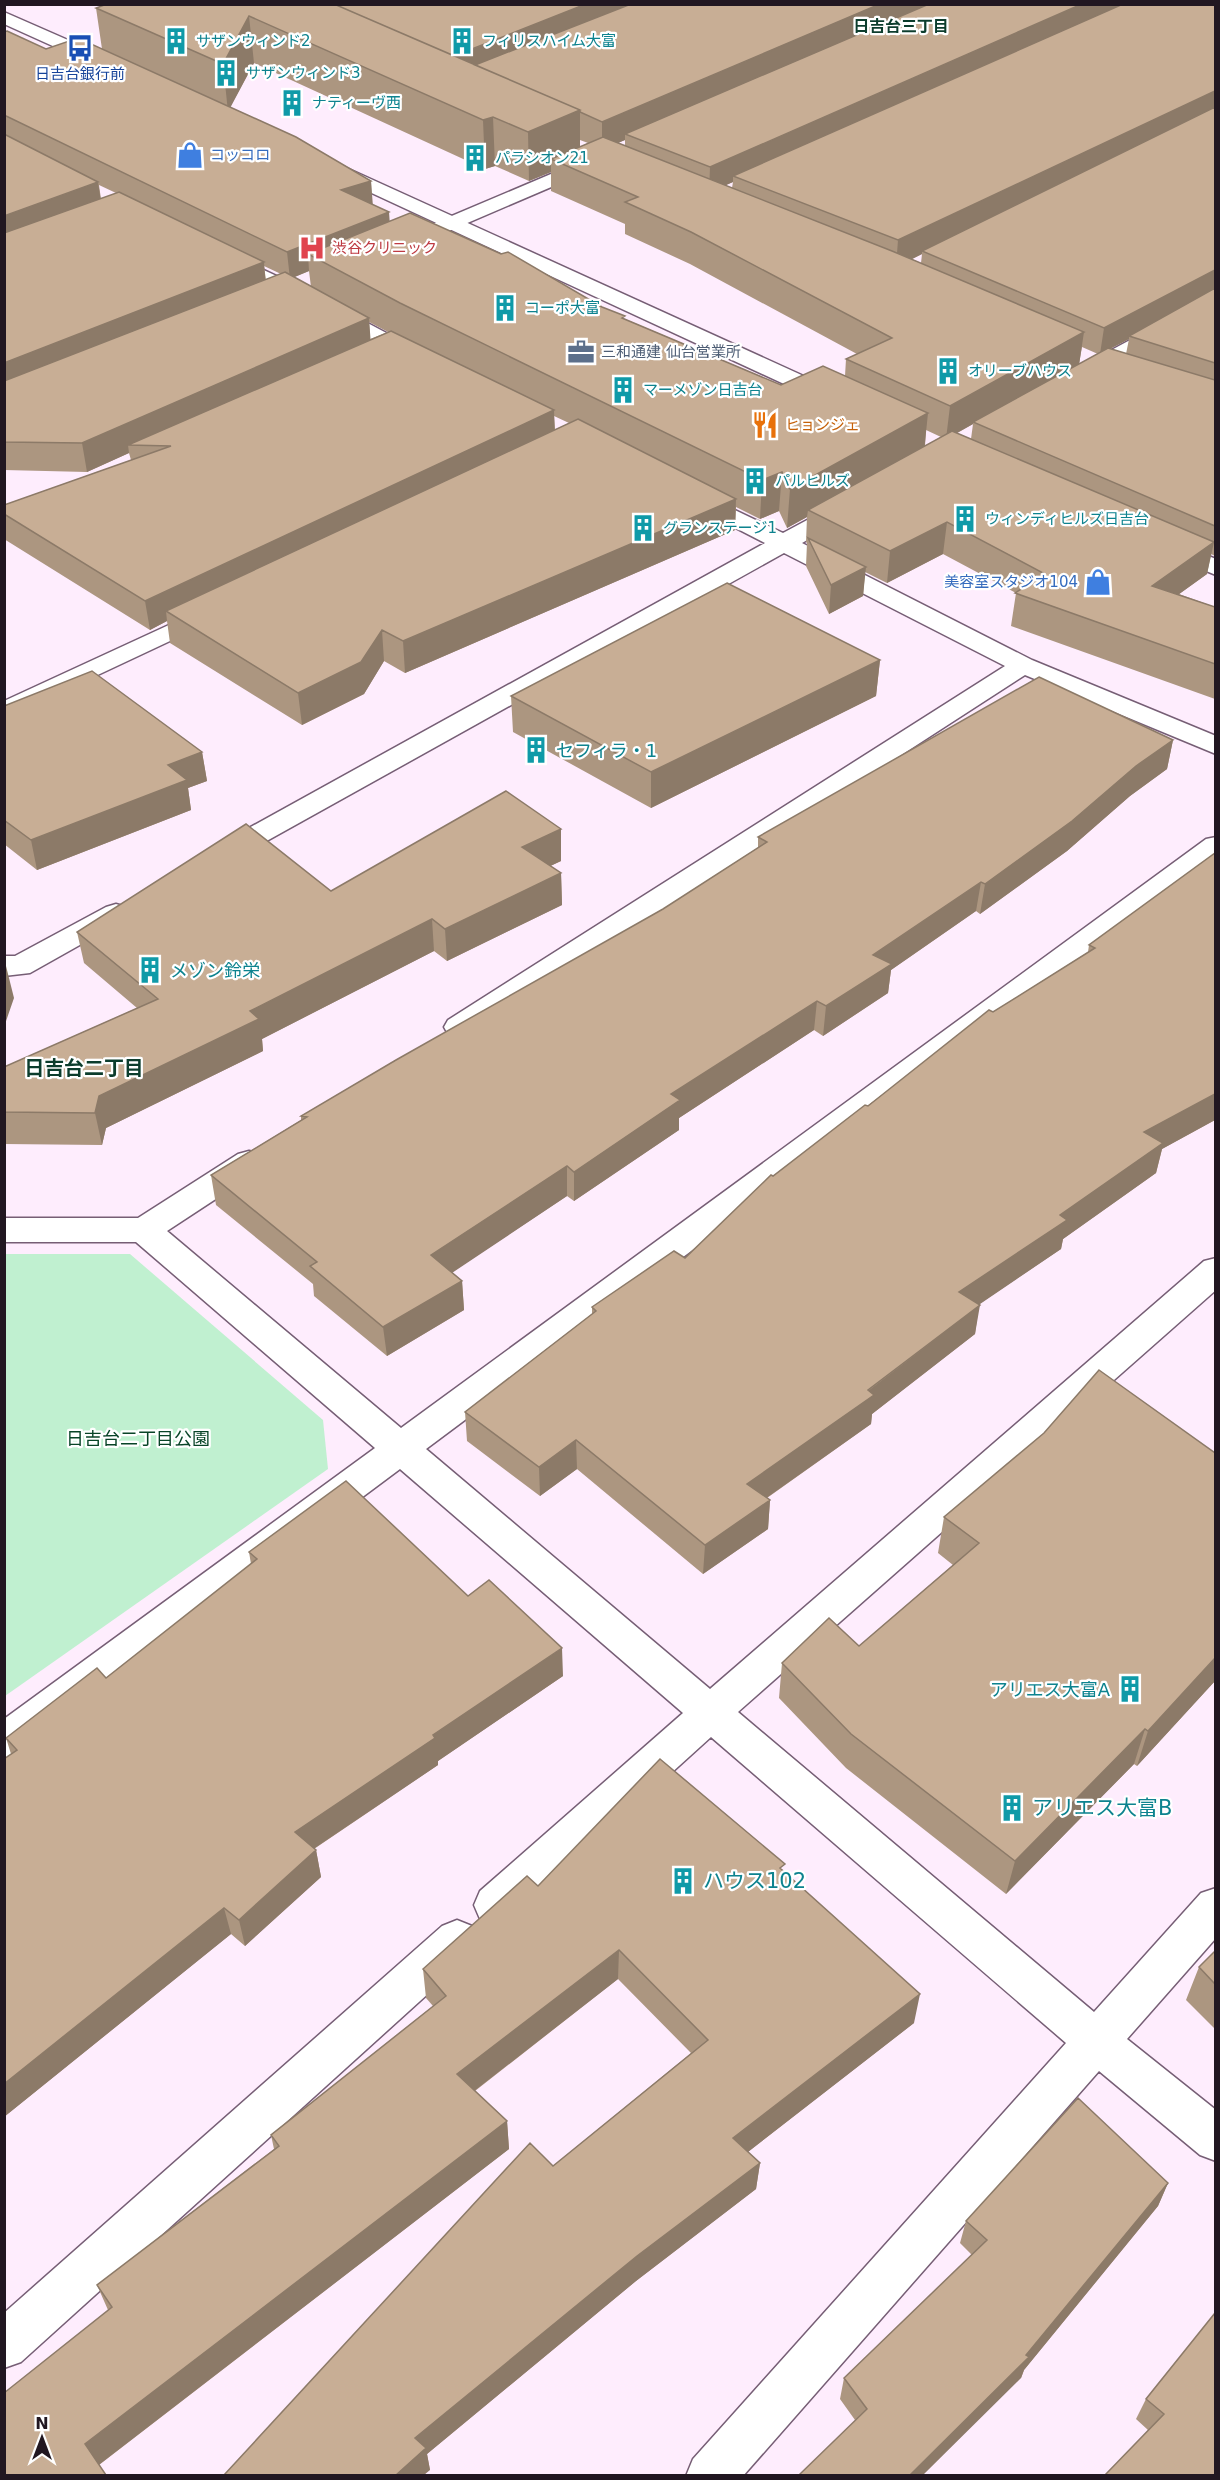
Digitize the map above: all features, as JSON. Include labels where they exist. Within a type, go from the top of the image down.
[{"type":"street","points":[[4,17],[122,71]]},
{"type":"street","points":[[387,251],[608,158],[580,149]]},
{"type":"street","points":[[315,159],[856,409]]},
{"type":"street","points":[[210,251],[291,290],[393,347],[434,367]]},
{"type":"street","points":[[268,298],[312,281]]},
{"type":"street","points":[[1061,387],[1215,300]]},
{"type":"street","points":[[372,357],[393,347]]},
{"type":"street","points":[[1080,355],[1132,375]]},
{"type":"street","points":[[671,486],[1023,665],[1215,746]]},
{"type":"street","points":[[198,868],[863,499]]},
{"type":"street","points":[[1151,540],[1215,568]]},
{"type":"street","points":[[4,711],[232,603]]},
{"type":"street","points":[[434,1044],[1023,665]]},
{"type":"street","points":[[4,1742],[1215,845]]},
{"type":"street","points":[[4,966],[20,966],[135,902]]},
{"type":"street","points":[[4,1230],[144,1230],[274,1146]]},
{"type":"street","points":[[144,1230],[1097,2042],[1215,2139]]},
{"type":"street","points":[[4,2345],[710,1713],[1215,1270]]},
{"type":"street","points":[[710,2475],[1215,1907]]},
{"type":"green space","name":"日吉台二丁目公園","points":[[5,1254],[130,1254],[323,1420],[328,1469],[5,1696]]},
{"type":"building","points":[[107,4],[334,4],[580,110],[528,132],[493,117],[483,120],[249,16],[223,64],[96,8]]},
{"type":"building","points":[[334,4],[586,4],[454,56]]},
{"type":"building","points":[[631,4],[880,4],[602,122],[580,110],[475,65]]},
{"type":"building","points":[[929,4],[1082,4],[710,167],[625,134]]},
{"type":"building","points":[[1123,4],[1215,4],[1215,91],[898,240],[733,176]]},
{"type":"building","points":[[7,31],[46,49],[78,38],[296,137],[371,181],[341,190],[389,212],[287,252],[4,115],[4,32]]},
{"type":"building","points":[[1215,107],[1215,270],[1104,328],[922,251]]},
{"type":"building","points":[[4,134],[98,182],[4,216]]},
{"type":"building","points":[[603,137],[892,251],[1084,332],[950,406],[846,359],[892,338],[691,232],[625,202],[638,197],[551,159]]},
{"type":"building","points":[[119,192],[264,262],[4,363],[4,233]]},
{"type":"building","points":[[410,213],[501,254],[508,252],[602,307],[625,316],[622,318],[781,385],[823,366],[928,413],[790,489],[782,472],[762,480],[400,303],[308,254]]},
{"type":"building","points":[[285,272],[369,318],[82,443],[4,442],[4,381]]},
{"type":"building","points":[[1215,288],[1215,363],[1129,336]]},
{"type":"building","points":[[391,331],[554,410],[145,601],[4,514],[4,505],[171,446],[128,445]]},
{"type":"building","points":[[1108,348],[1215,380],[1215,526],[973,422]]},
{"type":"building","points":[[578,419],[736,499],[403,641],[382,630],[361,662],[298,693],[166,611]]},
{"type":"building","points":[[952,431],[1214,542],[1152,586],[1215,607],[1215,664],[1015,593],[1045,574],[947,522],[890,551],[808,510]]},
{"type":"building","points":[[808,538],[866,567],[831,585]]},
{"type":"building","points":[[727,583],[880,660],[651,772],[511,696]]},
{"type":"building","points":[[92,671],[202,752],[168,765],[187,780],[31,840],[4,820],[4,706]]},
{"type":"building","points":[[1039,677],[1173,740],[1136,766],[1072,821],[985,884],[981,882],[873,955],[892,964],[826,1006],[817,1001],[671,1094],[680,1100],[574,1172],[567,1166],[431,1255],[462,1281],[383,1327],[310,1266],[317,1262],[211,1175],[307,1117],[301,1116],[396,1060],[663,909],[767,842],[758,837]]},
{"type":"building","points":[[506,791],[561,829],[522,847],[561,873],[445,929],[432,919],[250,1011],[259,1019],[99,1096],[95,1113],[4,1112],[4,1067],[158,999],[77,932],[246,824],[331,891]]},
{"type":"building","points":[[1215,853],[1215,1094],[1144,1132],[1163,1143],[1060,1215],[1067,1220],[959,1292],[980,1305],[868,1390],[874,1395],[747,1484],[770,1500],[705,1545],[576,1440],[539,1467],[465,1412],[596,1311],[592,1307],[674,1251],[685,1258],[771,1175],[773,1176],[865,1105],[868,1106],[989,1010],[993,1012],[1095,948],[1089,945]]},
{"type":"building","points":[[1099,1370],[1215,1453],[1215,1658],[1148,1731],[1145,1729],[1015,1861],[851,1734],[782,1663],[829,1618],[859,1646],[979,1543],[944,1517],[1044,1433]]},
{"type":"building","points":[[346,1481],[468,1596],[489,1580],[562,1648],[433,1735],[435,1738],[295,1832],[316,1850],[239,1920],[224,1908],[4,2084],[4,1759],[17,1750],[6,1738],[97,1668],[106,1678],[257,1559],[249,1552]]},
{"type":"building","points":[[660,1759],[785,1864],[780,1868],[920,1994],[733,2138],[760,2163],[637,2256],[415,2438],[426,2448],[396,2475],[224,2475],[530,2143],[553,2166],[708,2040],[619,1950],[457,2074],[507,2121],[85,2444],[106,2475],[4,2475],[4,2393],[112,2307],[97,2285],[279,2146],[271,2135],[446,1996],[423,1969],[527,1876],[538,1886]]},
{"type":"building","points":[[1215,1951],[1215,1984],[1199,1967]]},
{"type":"building","points":[[1078,2098],[1168,2183],[1026,2355],[1029,2357],[910,2475],[799,2475],[867,2409],[844,2378],[987,2240],[966,2221]]},
{"type":"building","points":[[1215,2313],[1215,2475],[1105,2475],[1164,2414],[1146,2399]]},
{"type":"place","name":"サザンウィンド2","points":[[176,41]]},
{"type":"place","name":"フィリスハイム大富","points":[[462,41]]},
{"type":"place","name":"日吉台銀行前","points":[[80,48]]},
{"type":"place","name":"サザンウィンド3","points":[[226,73]]},
{"type":"place","name":"ナティーヴ西","points":[[292,103]]},
{"type":"place","name":"コッコロ","points":[[190,155]]},
{"type":"place","name":"パラシオン21","points":[[475,158]]},
{"type":"place","name":"渋谷クリニック","points":[[312,248]]},
{"type":"place","name":"コーポ大富","points":[[505,308]]},
{"type":"place","name":"三和通建 仙台営業所","points":[[581,352]]},
{"type":"place","name":"オリーブハウス","points":[[948,371]]},
{"type":"place","name":"マーメゾン日吉台","points":[[623,390]]},
{"type":"place","name":"ヒョンジェ","points":[[765,425]]},
{"type":"place","name":"パルヒルズ","points":[[755,481]]},
{"type":"place","name":"ウィンディヒルズ日吉台","points":[[965,519]]},
{"type":"place","name":"グランステージ1","points":[[643,528]]},
{"type":"place","name":"美容室スタジオ104","points":[[1098,582]]},
{"type":"place","name":"セフィラ・1","points":[[536,750]]},
{"type":"place","name":"メゾン鈴栄","points":[[150,970]]},
{"type":"place","name":"アリエス大富A","points":[[1130,1689]]},
{"type":"place","name":"アリエス大富B","points":[[1012,1808]]},
{"type":"place","name":"ハウス102","points":[[683,1881]]},
{"type":"district","name":"日吉台三丁目","points":[[901,26]]},
{"type":"district","name":"日吉台二丁目","points":[[84,1068]]}]
